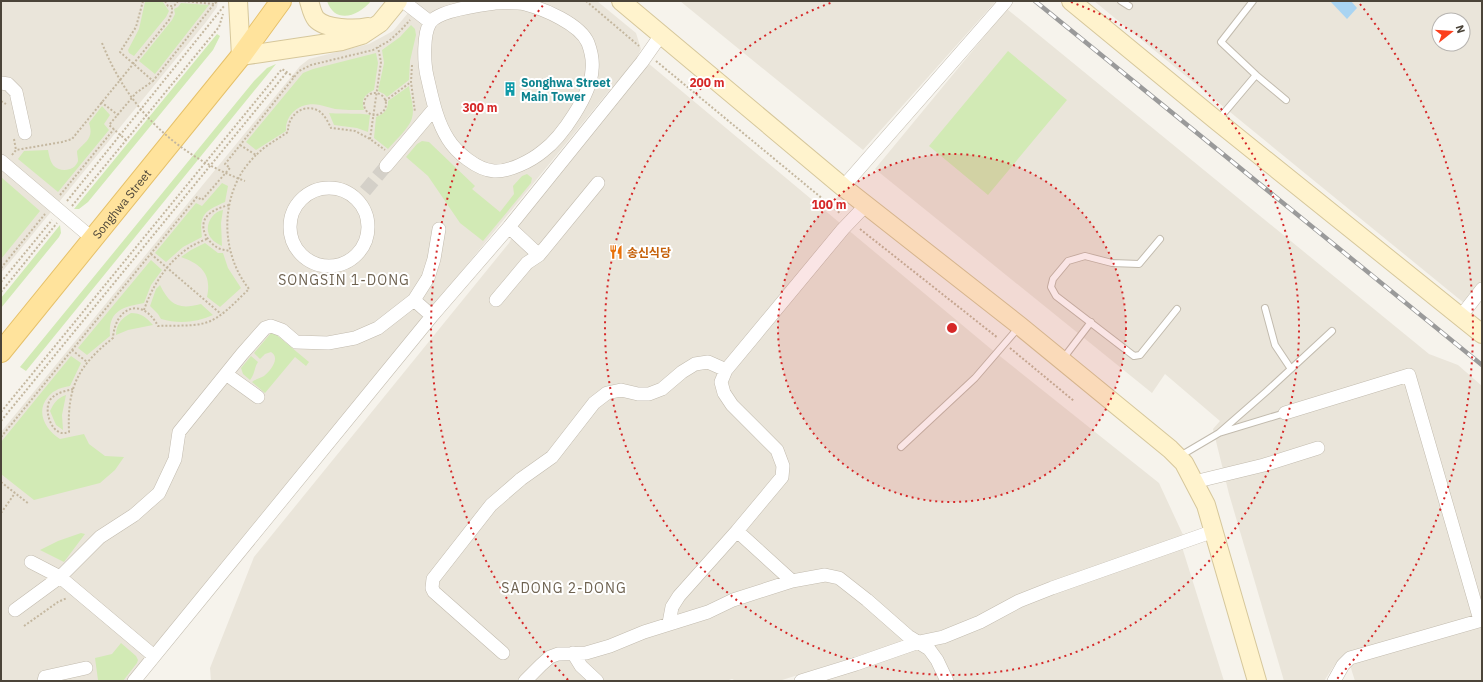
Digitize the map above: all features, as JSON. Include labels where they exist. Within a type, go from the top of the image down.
[{"type":"main road","name":"Songhwa Street","points":[[242,56],[281,1]]},
{"type":"main road","name":"Songhwa Street","points":[[1,352],[242,56],[292,1]]},
{"type":"street","points":[[309,1],[316,19],[327,26],[360,28],[380,24]]},
{"type":"street","points":[[232,2],[242,56],[342,41],[362,35],[380,24],[398,1]]},
{"type":"street","points":[[403,1],[414,18],[430,22]]},
{"type":"street","points":[[621,1],[843,187],[1020,326],[1170,449],[1184,463],[1206,505],[1257,681]]},
{"type":"street","points":[[843,187],[1006,1]]},
{"type":"street","points":[[1071,1],[1217,121],[1482,334]]},
{"type":"street","points":[[495,3],[524,4],[566,21],[578,30],[587,42],[591,56],[592,70],[589,86],[579,107],[544,151],[528,162],[494,171],[478,166],[462,156],[448,139],[434,109],[426,70],[426,38],[430,22],[451,11],[470,6],[495,3]]},
{"type":"street","points":[[134,681],[432,316],[509,227],[648,54],[661,35]]},
{"type":"street","points":[[1,83],[8,84],[16,92],[25,133]]},
{"type":"street","points":[[386,166],[434,109]]},
{"type":"street","points":[[562,130],[576,144]]},
{"type":"street","points":[[6,159],[61,213],[93,239]]},
{"type":"street","points":[[496,300],[527,263],[539,255],[598,184]]},
{"type":"street","points":[[327,188],[361,195],[368,226],[366,238],[359,252],[346,263],[330,266],[314,264],[301,254],[292,241],[290,224],[294,208],[302,199],[312,192],[327,188]]},
{"type":"street","points":[[669,623],[672,607],[679,596],[737,531],[782,477],[783,466],[777,450],[732,405],[724,393],[721,382],[726,370],[850,221],[866,205]]},
{"type":"street","points":[[509,227],[539,255]]},
{"type":"street","points":[[15,610],[60,577],[100,537],[134,515],[159,493],[174,459],[179,432],[265,328],[271,326],[282,330],[296,342],[328,343],[355,338],[378,328],[414,300],[428,278],[434,259],[439,229]]},
{"type":"street","points":[[1461,316],[1482,289]]},
{"type":"street","points":[[414,300],[432,316]]},
{"type":"street","points":[[504,653],[434,592],[432,588],[433,579],[491,505],[521,479],[552,457],[594,403],[608,393],[621,390],[638,394],[649,394],[662,389],[682,372],[695,364],[708,362],[726,370]]},
{"type":"street","points":[[226,374],[258,397]]},
{"type":"street","points":[[1285,413],[1409,375],[1481,620],[1350,658],[1343,665],[1334,681]]},
{"type":"street","points":[[1194,482],[1264,465],[1318,448]]},
{"type":"street","points":[[737,531],[792,581]]},
{"type":"street","points":[[801,681],[919,642],[943,637],[980,622],[1019,601],[1052,588],[1214,531]]},
{"type":"street","points":[[31,562],[60,577],[154,656]]},
{"type":"street","points":[[525,681],[550,658],[558,654],[586,653],[610,646],[669,623],[708,612],[733,600],[792,581],[825,575],[839,578],[908,636],[929,649],[937,660],[947,681]]},
{"type":"street","points":[[573,653],[581,666],[597,681]]},
{"type":"street","points":[[44,681],[45,677],[86,668]]},
{"type":"lane","points":[[1121,1],[1129,6]]},
{"type":"lane","points":[[1253,1],[1221,42],[1256,75],[1286,100]]},
{"type":"lane","points":[[1217,121],[1256,75]]},
{"type":"lane","points":[[1160,239],[1139,264],[1112,263],[1086,256],[1068,261],[1053,279],[1051,287],[1056,296],[1134,356],[1140,355],[1177,309]]},
{"type":"lane","points":[[1265,308],[1275,345],[1291,369]]},
{"type":"lane","points":[[1061,361],[1091,322]]},
{"type":"lane","points":[[902,447],[975,378],[1020,326]]},
{"type":"lane","points":[[1178,457],[1219,433],[1332,331]]},
{"type":"lane","points":[[1219,433],[1285,413]]},
{"type":"path","points":[[143,1],[136,27],[120,52],[153,81]]},
{"type":"path","points":[[165,1],[168,6],[172,6]]},
{"type":"path","points":[[172,6],[178,1]]},
{"type":"path","points":[[184,1],[214,4]]},
{"type":"path","points":[[126,140],[109,124],[136,93],[153,81],[214,4],[218,1]]},
{"type":"path","points":[[586,1],[850,221],[1005,344],[1074,401]]},
{"type":"path","points":[[1,292],[120,135],[232,2]]},
{"type":"path","points":[[1,282],[126,140],[219,26],[232,2]]},
{"type":"path","points":[[6,159],[16,150],[72,139],[132,63],[169,20],[172,12],[172,6]]},
{"type":"path","points":[[1,437],[197,197],[202,200],[230,168],[225,164],[299,71],[311,65],[365,52],[378,47],[389,41],[414,18]]},
{"type":"path","points":[[102,43],[118,76],[131,97],[149,120],[163,134],[178,146],[207,164],[245,181]]},
{"type":"path","points":[[370,139],[381,62],[378,47]]},
{"type":"path","points":[[412,64],[411,82],[415,113]]},
{"type":"path","points":[[1,412],[282,68],[294,77]]},
{"type":"path","points":[[1,421],[287,72]]},
{"type":"path","points":[[385,101],[411,82]]},
{"type":"path","points":[[376,93],[382,96],[385,101],[385,107],[380,113],[373,114],[368,112],[366,108],[365,100],[370,94],[376,93]]},
{"type":"path","points":[[102,102],[118,115]]},
{"type":"path","points":[[73,389],[58,394],[51,399],[48,406],[48,413],[52,424],[55,430],[61,433],[68,432],[70,396],[73,389],[78,377],[87,362],[113,338],[116,321],[122,313],[129,309],[144,310],[154,318],[158,326],[187,326],[204,323],[215,319],[222,314],[249,289],[238,272],[230,251],[228,231],[229,205],[242,172],[256,155],[265,147],[288,132],[288,125],[293,115],[300,110],[308,108],[318,110],[325,117],[331,128],[355,131],[370,139],[388,152]]},
{"type":"path","points":[[240,144],[256,155]]},
{"type":"path","points":[[229,205],[209,214],[204,222],[204,230],[207,239],[220,249],[230,251]]},
{"type":"path","points":[[144,310],[154,288],[168,268],[189,247],[207,239]]},
{"type":"path","points":[[151,254],[222,314]]},
{"type":"path","points":[[72,350],[87,362]]},
{"type":"path","points":[[1,482],[30,504]]},
{"type":"path","points":[[1,513],[15,493]]},
{"type":"path","points":[[24,626],[58,602],[66,598],[72,599]]},
{"type":"shaded area","points":[[1,1],[218,1],[217,7],[206,22],[1,273]]},
{"type":"shaded area","points":[[418,1],[597,1],[636,33],[641,49],[635,62],[608,92],[129,681],[1,681],[1,432],[300,66],[309,59],[369,44],[393,31]]},
{"type":"shaded area","points":[[680,1],[996,1],[863,150]]},
{"type":"shaded area","points":[[1094,1],[1482,1],[1482,280],[1464,303]]},
{"type":"shaded area","points":[[1007,9],[1429,354],[1458,365],[1482,386],[1482,616],[1339,660],[1324,681],[1284,681],[1229,494],[1213,429],[1220,421],[1165,374],[1152,393],[875,169]]},
{"type":"shaded area","points":[[648,63],[991,349],[1159,483],[1184,537],[932,634],[898,643],[779,681],[736,681],[732,679],[726,681],[211,681],[210,668],[254,557],[509,243],[518,226]]},
{"type":"shaded area","points":[[1182,547],[1224,681],[815,681],[975,631],[1030,603]]},
{"type":"shaded area","points":[[1482,622],[1482,681],[1355,681],[1349,662]]},
{"type":"green space","points":[[327,1],[371,1],[360,11],[354,14],[341,16],[331,9]]},
{"type":"green space","points":[[145,2],[163,2],[169,11],[166,17],[134,56],[129,53],[128,50],[139,29]]},
{"type":"green space","points":[[181,3],[209,5],[155,74],[139,61],[172,20],[175,14],[174,9]]},
{"type":"green space","points":[[411,25],[415,29],[416,35],[410,61],[409,80],[387,97],[378,91],[384,63],[382,50],[400,37]]},
{"type":"green space","points":[[217,34],[220,36],[213,50],[88,202],[79,209],[74,209]]},
{"type":"green space","points":[[1008,51],[1067,100],[988,195],[929,146]]},
{"type":"green space","points":[[376,53],[378,63],[374,90],[363,100],[364,110],[333,109],[320,105],[307,105],[296,110],[292,114],[288,119],[286,131],[256,150],[246,142],[303,73],[313,69]]},
{"type":"green space","points":[[276,64],[26,371],[20,367],[254,81],[267,68]]},
{"type":"green space","points":[[409,86],[413,106],[411,122],[388,149],[374,138],[376,117],[385,111],[388,101]]},
{"type":"green space","points":[[102,106],[110,115],[104,124],[109,130],[58,192],[18,159],[24,151],[48,150],[51,162],[56,168],[63,170],[71,169],[78,161],[77,151],[90,136],[89,123]]},
{"type":"green space","points":[[329,113],[370,115],[368,132],[357,128],[334,125]]},
{"type":"green space","points":[[422,141],[429,142],[475,186],[472,189],[500,212],[514,194],[513,186],[522,176],[527,174],[532,178],[531,183],[483,241],[460,223],[428,176],[406,157],[417,144]]},
{"type":"green space","points":[[1,177],[40,211],[1,259]]},
{"type":"green space","points":[[222,183],[228,186],[225,202],[205,214],[201,229],[202,237],[183,247],[166,262],[155,253],[196,203],[202,206]]},
{"type":"green space","points":[[223,210],[221,223],[222,246],[212,239],[209,234],[208,225],[215,214]]},
{"type":"green space","points":[[60,225],[61,233],[59,237],[1,308],[1,298]]},
{"type":"green space","points":[[205,243],[218,253],[223,253],[228,268],[241,288],[220,307],[207,297],[208,282],[203,271],[194,263],[181,257]]},
{"type":"green space","points":[[151,260],[162,270],[151,285],[144,303],[129,306],[118,312],[111,321],[110,336],[87,355],[78,348]]},
{"type":"green space","points":[[160,285],[167,297],[176,304],[181,306],[193,306],[201,304],[213,315],[200,320],[187,322],[174,322],[161,319],[150,306],[156,289]]},
{"type":"green space","points":[[131,313],[143,316],[153,325],[128,330],[116,335],[120,322]]},
{"type":"green space","points":[[273,332],[309,362],[306,366],[295,357],[265,393],[252,382],[266,374],[274,364],[275,358],[271,352],[265,354],[260,359],[254,353]]},
{"type":"green space","points":[[71,356],[81,363],[70,386],[60,388],[53,392],[44,403],[42,415],[47,426],[50,431],[60,439],[84,434],[89,444],[105,456],[124,457],[115,470],[100,483],[34,500],[1,474],[1,442]]},
{"type":"green space","points":[[251,356],[258,362],[250,380],[243,374],[241,368]]},
{"type":"green space","points":[[66,395],[62,415],[63,430],[56,425],[50,411],[56,401]]},
{"type":"green space","points":[[81,533],[85,534],[64,562],[40,550],[58,541]]},
{"type":"green space","points":[[121,643],[136,656],[138,660],[123,681],[91,681],[98,680],[95,658],[112,654]]},
{"type":"water","points":[[1330,1],[1351,1],[1357,8],[1347,19]]},
{"type":"tunnel","points":[[365,191],[386,166]]},
{"type":"railway","points":[[1035,1],[1482,365]]},
{"type":"place","name":"Songhwa Street Main Tower","points":[[510,89]]},
{"type":"place","name":"송신식당","points":[[616,252]]},
{"type":"district","name":"SONGSIN 1-DONG","points":[[344,280]]},
{"type":"district","name":"SADONG 2-DONG","points":[[564,588]]}]
